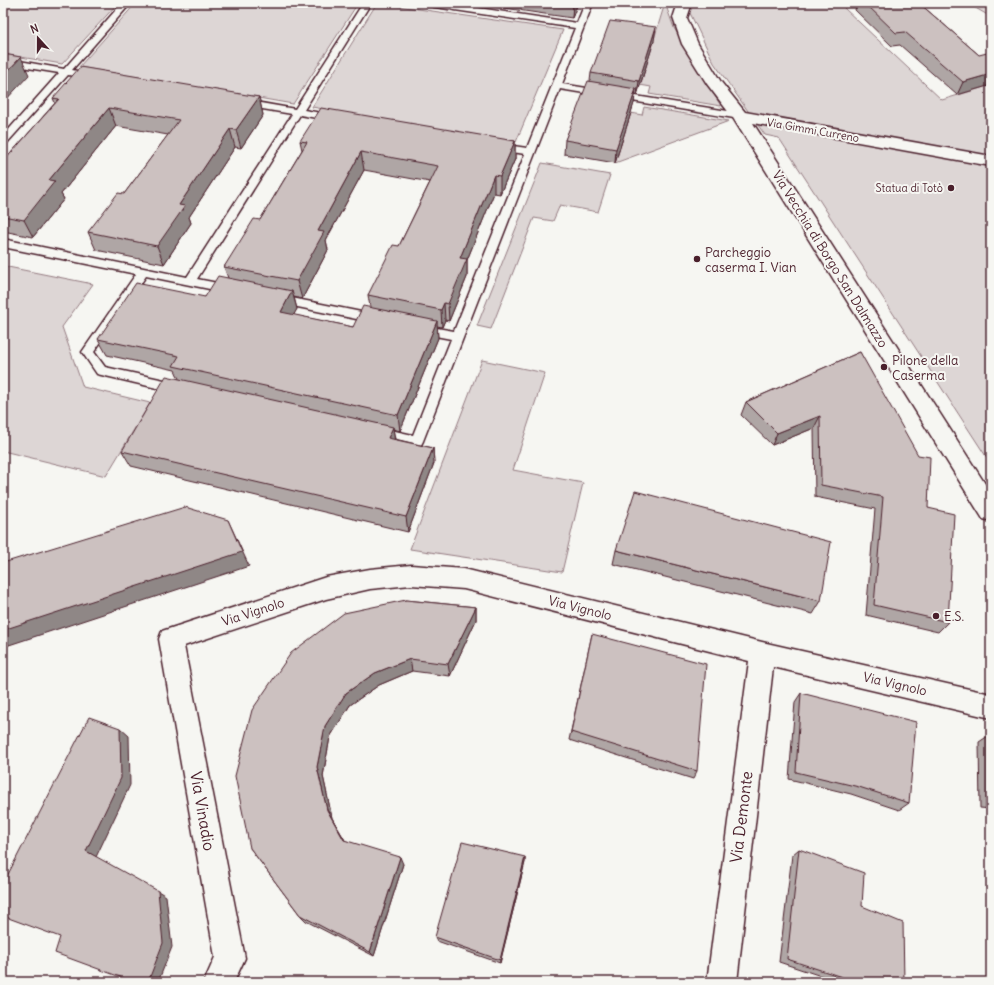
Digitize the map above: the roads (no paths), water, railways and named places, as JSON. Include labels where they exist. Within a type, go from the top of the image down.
[{"type":"street","name":"Via Vecchia di Borgo San Dalmazzo","points":[[685,3],[680,18],[690,44],[715,84],[740,116],[991,512]]},
{"type":"street","name":"Via Gimmi Curreno","points":[[740,116],[991,161]]},
{"type":"street","name":"Via Vignolo","points":[[171,639],[326,588],[370,579],[411,575],[464,579],[762,653],[991,706]]},
{"type":"street","name":"Via Vinadio","points":[[171,639],[230,958],[219,982]]},
{"type":"street","name":"Via Demonte","points":[[722,982],[762,653]]},
{"type":"lane","points":[[3,142],[127,3]]},
{"type":"lane","points":[[190,282],[367,3]]},
{"type":"lane","points":[[428,3],[580,26]]},
{"type":"lane","points":[[363,429],[417,441],[589,3]]},
{"type":"lane","points":[[3,61],[104,79]]},
{"type":"lane","name":"Via Gimmi Curreno","points":[[557,86],[740,116]]},
{"type":"lane","points":[[236,102],[344,120]]},
{"type":"lane","points":[[492,146],[530,152]]},
{"type":"lane","points":[[3,244],[243,292]]},
{"type":"lane","points":[[143,272],[88,352],[101,371],[186,390]]},
{"type":"lane","points":[[265,297],[388,322]]},
{"type":"lane","points":[[411,327],[458,336]]},
{"type":"place","name":"Statua di Totò","points":[[951,188]]},
{"type":"place","name":"Parcheggio caserma I. Vian","points":[[697,259]]},
{"type":"place","name":"Pilone della Caserma","points":[[884,367]]},
{"type":"place","name":"E.S.","points":[[936,616]]}]
